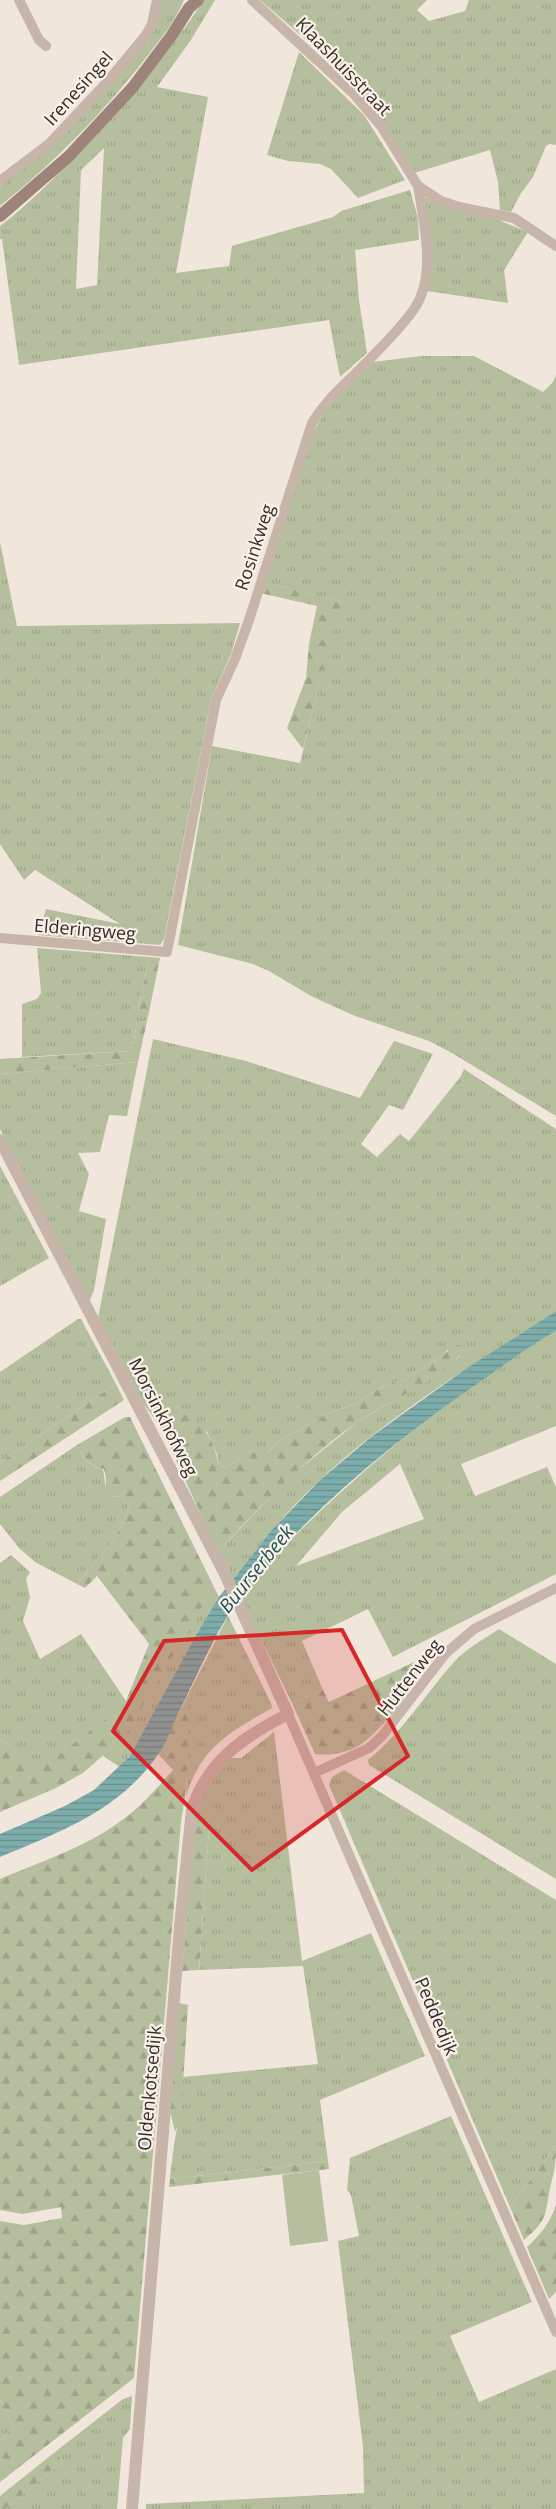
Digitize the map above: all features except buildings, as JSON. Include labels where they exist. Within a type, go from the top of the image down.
[{"type":"main road","points":[[0,216],[69,156],[133,87],[172,35],[193,3]]},
{"type":"street","points":[[19,0],[39,40],[46,46]]},
{"type":"street","name":"Irenesingel","points":[[0,181],[50,143],[108,81],[149,30],[157,0]]},
{"type":"street","name":"Klaashuisstraat","points":[[252,0],[353,93],[381,126],[418,186],[441,201],[458,207],[514,218],[556,246]]},
{"type":"street","name":"Rosinkweg","points":[[167,952],[216,700],[235,659],[250,617],[312,423],[323,404],[398,328],[414,309],[421,296],[425,280],[426,250],[418,186]]},
{"type":"street","name":"Elderingweg","points":[[0,938],[167,952]]},
{"type":"street","name":"Morsinkhofweg","points":[[0,1140],[228,1579],[288,1714]]},
{"type":"street","name":"Huttenweg","points":[[314,1773],[369,1748],[382,1736],[446,1653],[474,1629],[556,1588]]},
{"type":"street","name":"Peddedijk","points":[[288,1714],[556,2332]]},
{"type":"street","name":"Oldenkotsedijk","points":[[132,2509],[180,1926],[192,1809],[198,1792],[208,1775],[233,1746],[288,1714]]},
{"type":"highlighted area","points":[[342,1630],[408,1756],[252,1870],[113,1731],[164,1641]]},
{"type":"green space","points":[[159,0],[184,0],[164,35],[115,95],[79,134],[41,171],[0,206],[0,187],[142,47]]},
{"type":"green space","points":[[204,0],[215,0],[191,40],[157,87],[208,97],[176,273],[229,266],[232,246],[333,217],[341,211],[410,190],[418,218],[419,240],[355,250],[359,300],[367,353],[340,377],[329,320],[19,365],[2,239],[0,239],[0,226],[46,186],[104,125],[149,73]],"holes":[[[104,148],[97,285],[76,289],[81,170]]]},
{"type":"green space","points":[[260,0],[427,0],[417,10],[429,21],[465,11],[469,0],[556,0],[556,145],[549,144],[546,146],[533,177],[521,193],[511,212],[500,210],[498,182],[490,150],[414,173],[374,113],[332,62]]},
{"type":"green space","points":[[299,52],[364,115],[405,180],[358,198],[331,169],[320,164],[288,161],[267,155]]},
{"type":"green space","points":[[422,196],[451,209],[496,219],[528,232],[504,270],[508,303],[427,291]]},
{"type":"green space","points":[[421,356],[474,356],[543,392],[553,382],[556,375],[556,1116],[429,1041],[355,1016],[311,996],[269,971],[253,964],[178,945],[212,746],[300,763],[339,601],[263,582],[312,435],[329,404],[373,362]]},
{"type":"green space","points":[[0,542],[17,626],[240,623],[231,654],[211,699],[164,939],[160,945],[38,935],[46,909],[120,924],[35,870],[24,880],[0,844]]},
{"type":"green space","points":[[263,582],[340,601],[303,749],[287,728],[306,678],[309,644],[317,606],[260,593]]},
{"type":"green space","points":[[37,948],[149,957],[138,1010],[149,1012],[147,1021],[137,1022],[132,1051],[22,1057],[22,1004],[37,999],[41,993]]},
{"type":"green space","points":[[149,957],[160,958],[149,1012],[138,1011]]},
{"type":"green space","points":[[147,1021],[138,1062],[0,1074],[0,1059],[132,1051],[137,1022]]},
{"type":"green space","points":[[153,1039],[246,1061],[360,1098],[394,1041],[433,1054],[403,1110],[389,1105],[361,1144],[377,1157],[400,1134],[409,1141],[461,1076],[464,1069],[556,1129],[556,1311],[419,1401],[354,1450],[294,1506],[233,1579],[218,1552],[287,1479],[360,1420],[426,1382],[461,1356],[447,1350],[445,1354],[405,1379],[383,1386],[357,1403],[329,1413],[279,1441],[267,1453],[247,1453],[228,1467],[219,1466],[217,1454],[207,1432],[158,1421],[158,1424],[143,1403],[98,1318]]},
{"type":"green space","points":[[138,1062],[127,1116],[109,1115],[100,1152],[78,1153],[89,1174],[79,1211],[106,1219],[94,1290],[89,1302],[0,1129],[0,1074]]},
{"type":"green space","points":[[0,1166],[49,1258],[0,1286]]},
{"type":"green space","points":[[78,1319],[81,1319],[116,1384],[0,1462],[0,1372]]},
{"type":"green space","points":[[556,1331],[556,1426],[461,1464],[475,1496],[547,1467],[556,1487],[556,1574],[393,1657],[368,1609],[302,1641],[323,1690],[292,1703],[241,1598],[247,1588],[280,1550],[335,1497],[395,1445],[458,1396],[523,1351]],"holes":[[[400,1464],[424,1519],[296,1566],[342,1512]]]},
{"type":"green space","points":[[453,1345],[459,1345],[464,1348],[458,1357],[447,1367],[417,1388],[370,1414],[339,1435],[302,1466],[218,1552],[158,1421],[178,1411],[187,1415],[206,1432],[214,1448],[219,1466],[228,1467],[247,1453],[267,1453],[279,1441],[329,1413],[357,1403],[383,1386],[405,1379],[445,1354]]},
{"type":"green space","points":[[116,1384],[124,1400],[0,1481],[0,1462]]},
{"type":"green space","points":[[125,1417],[130,1417],[214,1587],[124,1737],[83,1773],[56,1788],[0,1812],[0,1739],[11,1746],[22,1759],[53,1759],[130,1701],[126,1701],[149,1644],[97,1576],[85,1588],[77,1584],[122,1526],[129,1506],[121,1497],[108,1496],[105,1493],[106,1479],[104,1469],[88,1461],[77,1445]]},
{"type":"green space","points":[[77,1445],[87,1461],[103,1469],[107,1496],[121,1497],[129,1506],[122,1526],[77,1584],[35,1562],[19,1548],[0,1524],[0,1497]]},
{"type":"green space","points":[[11,1555],[30,1572],[26,1579],[30,1597],[23,1621],[40,1659],[81,1634],[126,1701],[131,1701],[53,1759],[21,1759],[11,1746],[0,1739],[0,1563]]},
{"type":"green space","points":[[214,1587],[219,1597],[196,1635],[133,1752],[120,1767],[103,1756],[169,1659]]},
{"type":"green space","points":[[228,1616],[272,1708],[230,1734],[209,1753],[200,1765],[186,1796],[188,1751],[186,1699]]},
{"type":"green space","points":[[499,1629],[556,1664],[556,1879],[369,1765],[368,1760],[403,1725],[455,1661],[470,1648]]},
{"type":"green space","points":[[414,1662],[418,1662],[418,1671],[407,1695],[388,1719],[368,1739],[355,1748],[344,1752],[315,1754],[292,1703],[323,1690],[329,1702]]},
{"type":"green space","points":[[186,1699],[188,1729],[187,1776],[181,1822],[134,2378],[0,2482],[0,2441],[14,2427],[0,2400],[0,2221],[24,2225],[62,2218],[61,2207],[23,2214],[0,2210],[0,1879],[90,1840],[118,1823],[140,1805],[173,1770],[158,1754]]},
{"type":"green space","points":[[274,1732],[302,1961],[371,1933],[425,2056],[320,2100],[328,2161],[170,2179],[183,2077],[318,2064],[303,1966],[199,1970],[209,1829],[195,1823],[195,1819],[204,1790],[230,1758],[241,1758]]},
{"type":"green space","points":[[344,1770],[556,1900],[556,2145],[510,2207],[329,1785],[332,1777]]},
{"type":"green space","points":[[195,1823],[209,1829],[199,1970],[182,1971]]},
{"type":"green space","points":[[179,2003],[188,2005],[181,2116],[175,2132],[170,2111]]},
{"type":"green space","points":[[451,2116],[532,2302],[450,2336],[479,2402],[556,2369],[556,2509],[146,2509],[146,2504],[364,2493],[363,2447],[338,2241],[359,2236],[351,2195],[347,2190],[350,2158]]},
{"type":"green space","points":[[556,2145],[554,2169],[545,2215],[538,2226],[524,2240],[510,2207]]},
{"type":"green space","points":[[328,2161],[329,2169],[169,2187],[170,2179]]},
{"type":"green space","points":[[319,2170],[328,2241],[290,2246],[282,2175]]},
{"type":"green space","points":[[556,2205],[556,2292],[549,2299],[527,2247],[544,2228]]},
{"type":"green space","points":[[132,2396],[130,2429],[123,2438],[117,2509],[5,2509],[63,2462],[55,2452],[123,2399]]},
{"type":"green space","points":[[0,2400],[14,2427],[0,2441]]},
{"type":"green space","points":[[55,2452],[63,2462],[5,2509],[0,2509],[0,2496]]},
{"type":"water","name":"Buurserbeek","points":[[556,1311],[556,1331],[452,1402],[389,1449],[329,1501],[274,1557],[237,1601],[210,1649],[159,1753],[144,1773],[127,1790],[88,1817],[0,1857],[0,1834],[65,1806],[94,1790],[130,1756],[196,1635],[219,1597],[272,1530],[319,1481],[371,1437],[404,1413],[467,1368]]}]
